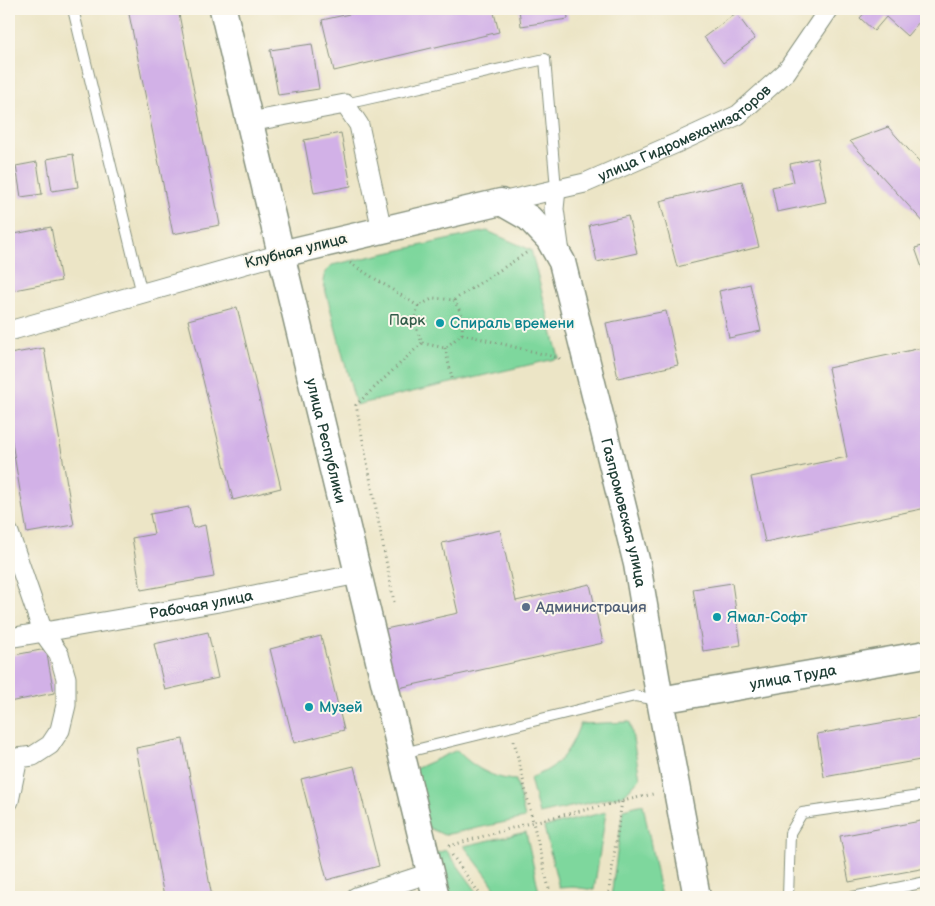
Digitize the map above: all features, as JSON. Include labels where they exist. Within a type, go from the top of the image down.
[{"type":"street","name":"улица Республики","points":[[223,9],[401,754],[434,868]]},
{"type":"street","name":"улица Гидромеханизаторов","points":[[501,202],[585,183],[738,115],[786,72],[828,9]]},
{"type":"street","points":[[250,122],[345,104],[359,125],[382,230]]},
{"type":"street","name":"Газпромовская улица","points":[[556,189],[554,209],[558,245],[637,564],[697,897]]},
{"type":"street","name":"Клубная улица","points":[[9,331],[281,254],[501,202]]},
{"type":"street","points":[[501,202],[529,218],[549,239],[562,262]]},
{"type":"street","points":[[9,533],[43,632],[59,654],[66,678],[66,706],[60,730],[50,745],[33,756],[14,759],[9,801]]},
{"type":"street","name":"Рабочая улица","points":[[9,638],[219,602],[358,574]]},
{"type":"street","name":"улица Труда","points":[[660,700],[926,654]]},
{"type":"street","points":[[356,897],[434,868]]},
{"type":"lane","points":[[73,9],[142,294]]},
{"type":"lane","points":[[345,104],[546,59],[556,189]]},
{"type":"lane","points":[[401,754],[635,696],[660,700]]},
{"type":"lane","points":[[788,897],[790,833],[802,813],[926,794]]},
{"type":"lane","points":[[853,897],[926,882]]},
{"type":"path","points":[[342,240],[347,262],[418,306]]},
{"type":"path","points":[[422,343],[414,322],[418,306],[434,298],[454,300],[463,317],[462,334],[445,348]]},
{"type":"path","points":[[462,334],[559,358]]},
{"type":"path","points":[[422,343],[445,348]]},
{"type":"path","points":[[394,602],[356,405],[422,343]]},
{"type":"path","points":[[445,348],[453,382]]},
{"type":"path","points":[[510,727],[551,897]]},
{"type":"path","points":[[434,868],[533,822],[658,793]]},
{"type":"path","points":[[608,897],[622,802]]},
{"type":"path","points":[[434,868],[482,897]]},
{"type":"green space","name":"Парк","points":[[487,231],[531,250],[559,358],[356,405],[323,281],[325,272],[332,265]]},
{"type":"green space","points":[[630,722],[640,778],[624,795],[539,814],[530,778],[557,763],[572,742],[580,724]]},
{"type":"green space","points":[[457,750],[476,767],[492,775],[516,780],[525,818],[444,835],[427,827],[415,769]]},
{"type":"green space","points":[[643,804],[661,897],[611,897],[623,809]]},
{"type":"green space","points":[[606,812],[594,890],[573,887],[559,888],[544,827]]},
{"type":"green space","points":[[526,832],[539,892],[526,897],[501,897],[464,846]]},
{"type":"green space","points":[[446,850],[481,897],[446,897],[436,853]]},
{"type":"building","points":[[128,9],[178,9],[220,225],[173,234]]},
{"type":"building","points":[[372,9],[493,9],[499,32],[334,71],[322,20]]},
{"type":"building","points":[[519,9],[567,9],[568,19],[521,26]]},
{"type":"building","points":[[868,9],[926,9],[926,14],[907,36],[886,17],[874,31],[860,18]]},
{"type":"building","points":[[736,13],[755,39],[723,63],[704,37]]},
{"type":"building","points":[[312,44],[319,89],[278,95],[270,50]]},
{"type":"building","points":[[888,127],[926,169],[926,225],[850,141]]},
{"type":"building","points":[[341,133],[351,186],[314,193],[304,140]]},
{"type":"building","points":[[73,154],[78,187],[52,191],[47,159]]},
{"type":"building","points":[[817,158],[826,202],[777,212],[772,187],[794,182],[790,164]]},
{"type":"building","points":[[37,162],[42,194],[21,197],[16,166]]},
{"type":"building","points":[[742,181],[759,247],[677,267],[660,201]]},
{"type":"building","points":[[628,216],[637,253],[597,262],[589,225]]},
{"type":"building","points":[[51,227],[61,281],[9,291],[9,235]]},
{"type":"building","points":[[926,245],[926,279],[915,248]]},
{"type":"building","points":[[750,284],[761,331],[729,338],[719,291]]},
{"type":"building","points":[[237,307],[281,488],[233,500],[188,320]]},
{"type":"building","points":[[666,311],[678,365],[618,378],[606,323]]},
{"type":"building","points":[[926,347],[926,508],[765,542],[751,477],[847,457],[828,368]]},
{"type":"building","points":[[44,348],[74,525],[27,533],[9,424],[9,354]]},
{"type":"building","points":[[189,507],[193,528],[205,525],[214,577],[141,590],[132,538],[154,534],[150,514]]},
{"type":"building","name":"Администрация","points":[[500,530],[516,601],[590,584],[603,643],[394,689],[381,630],[458,613],[442,543]]},
{"type":"building","name":"Ямал-Софт","points":[[732,583],[741,645],[703,651],[693,589]]},
{"type":"building","points":[[208,632],[218,678],[165,690],[154,644]]},
{"type":"building","points":[[321,636],[344,730],[294,743],[270,649]]},
{"type":"building","points":[[46,649],[54,693],[9,702],[9,656]]},
{"type":"building","points":[[926,715],[926,759],[824,777],[817,734]]},
{"type":"building","points":[[183,739],[212,897],[164,897],[136,748]]},
{"type":"building","points":[[354,766],[379,866],[327,880],[301,779]]},
{"type":"building","points":[[926,820],[926,868],[849,882],[840,836]]},
{"type":"place","name":"Спираль времени","points":[[440,323]]},
{"type":"place","name":"Администрация","points":[[526,607]]},
{"type":"place","name":"Ямал-Софт","points":[[717,617]]},
{"type":"place","name":"Музей","points":[[309,707]]}]
